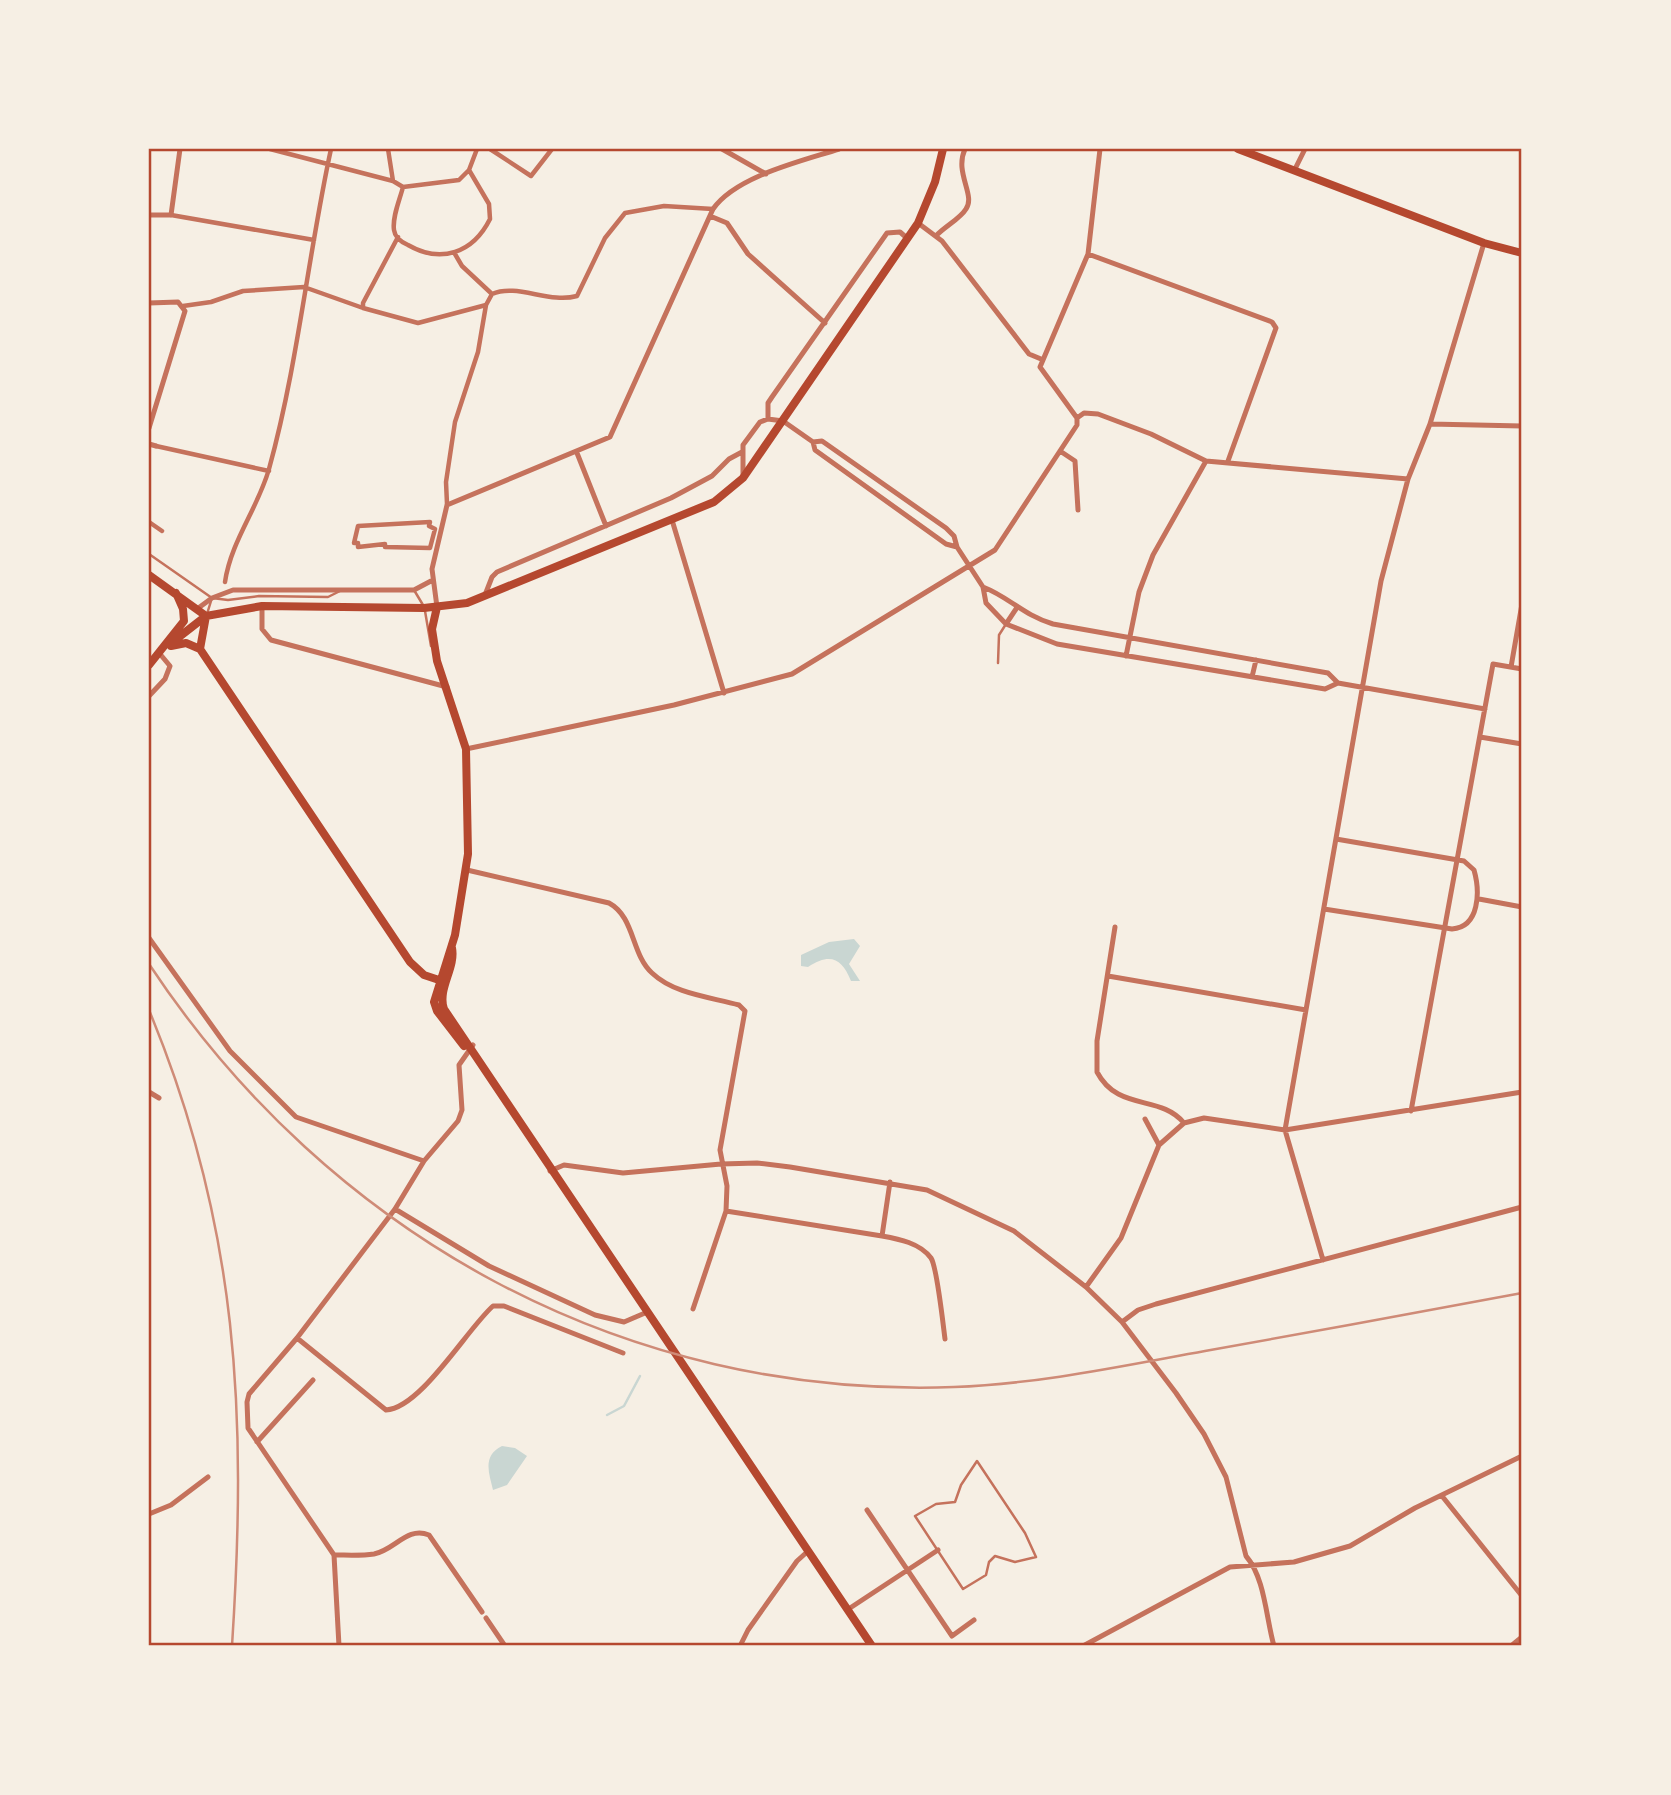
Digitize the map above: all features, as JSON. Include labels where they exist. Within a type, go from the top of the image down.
[{"type":"main road","points":[[149,665],[206,616],[262,606],[424,608],[484,598],[714,502],[743,478],[908,239],[935,183],[943,149]]},
{"type":"main road","points":[[1238,149],[1484,243],[1522,253]]},
{"type":"main road","points":[[149,575],[206,616]]},
{"type":"main road","points":[[176,593],[183,609],[184,621]]},
{"type":"main road","points":[[438,607],[432,629],[437,661],[466,749],[467,870],[437,1011],[461,1044],[471,1047],[550,1171],[872,1646]]},
{"type":"main road","points":[[163,651],[184,621],[197,609]]},
{"type":"main road","points":[[200,649],[206,616]]},
{"type":"main road","points":[[163,651],[187,643],[200,649],[410,962],[424,975],[443,982]]},
{"type":"street","points":[[171,215],[180,149]]},
{"type":"street","points":[[270,149],[393,181],[403,187],[459,180],[469,170],[477,149]]},
{"type":"street","points":[[225,582],[229,558],[269,471],[302,322],[304,287],[331,149]]},
{"type":"street","points":[[388,149],[393,181]]},
{"type":"street","points":[[490,149],[531,177],[552,149]]},
{"type":"street","points":[[722,149],[766,174]]},
{"type":"street","points":[[814,149],[816,156]]},
{"type":"street","points":[[447,505],[577,453],[614,433],[713,209],[728,192],[766,174],[839,149]]},
{"type":"street","points":[[936,236],[966,211],[968,204],[960,167],[965,149]]},
{"type":"street","points":[[466,749],[724,693],[792,674],[970,566],[1003,543],[1077,425],[1077,418],[1041,371],[1041,359],[1088,254],[1100,149]]},
{"type":"street","points":[[1294,170],[1305,149]]},
{"type":"street","points":[[403,187],[394,224],[398,237],[424,254],[455,254],[468,247],[490,219],[489,204],[469,170]]},
{"type":"street","points":[[438,607],[431,581],[447,505],[449,447],[482,337],[486,305],[492,294],[506,290],[543,297],[577,296],[605,238],[625,213],[664,206],[713,209]]},
{"type":"street","points":[[149,215],[171,215],[314,240]]},
{"type":"street","points":[[710,216],[727,223],[748,254],[825,323]]},
{"type":"street","points":[[918,223],[936,236],[1025,350],[1041,359]]},
{"type":"street","points":[[768,419],[768,404],[887,233],[900,232],[908,239]]},
{"type":"street","points":[[363,308],[398,237]]},
{"type":"street","points":[[1323,1260],[1285,1130],[1381,581],[1408,479],[1430,424],[1484,243]]},
{"type":"street","points":[[455,254],[462,266],[492,294]]},
{"type":"street","points":[[1088,254],[1272,323],[1276,328],[1228,461]]},
{"type":"street","points":[[149,303],[170,301],[183,306],[211,302],[243,291],[304,287],[363,308],[418,323],[486,305]]},
{"type":"street","points":[[149,428],[182,328],[183,306]]},
{"type":"street","points":[[1077,418],[1084,413],[1098,414],[1151,434],[1206,461],[1408,479]]},
{"type":"street","points":[[743,478],[743,445],[760,422],[768,419],[783,421],[813,442],[815,450],[946,544],[957,547]]},
{"type":"street","points":[[1430,424],[1522,426]]},
{"type":"street","points":[[813,442],[822,441],[946,528],[954,536],[957,547],[983,587],[986,603],[1006,624],[1047,642],[1325,689],[1338,684],[1485,709]]},
{"type":"street","points":[[152,445],[269,471]]},
{"type":"street","points":[[1060,451],[1075,461],[1079,510]]},
{"type":"street","points":[[484,598],[494,574],[671,498],[712,476],[729,459],[743,452]]},
{"type":"street","points":[[577,453],[606,526]]},
{"type":"street","points":[[1126,656],[1139,592],[1153,555],[1206,461]]},
{"type":"street","points":[[672,520],[724,693]]},
{"type":"street","points":[[149,522],[162,531]]},
{"type":"street","points":[[430,522],[429,526],[435,529],[430,548],[385,547],[385,544],[358,547],[358,544],[354,543],[358,526],[430,522]]},
{"type":"street","points":[[197,609],[212,597],[233,590],[414,590],[431,581]]},
{"type":"street","points":[[983,587],[999,593],[1016,609],[1053,624],[1328,673],[1338,684]]},
{"type":"street","points":[[1511,667],[1522,603]]},
{"type":"street","points":[[262,606],[262,629],[271,640],[447,687]]},
{"type":"street","points":[[1006,624],[1016,609]]},
{"type":"street","points":[[149,696],[169,673],[170,666],[163,651]]},
{"type":"street","points":[[1252,677],[1255,660]]},
{"type":"street","points":[[1411,1111],[1493,664],[1522,669]]},
{"type":"street","points":[[1480,737],[1522,744]]},
{"type":"street","points":[[1324,909],[1461,929],[1479,899],[1475,870],[1458,859],[1336,839]]},
{"type":"street","points":[[467,870],[609,903],[626,920],[649,971],[667,985],[739,1005],[745,1011],[720,1150],[727,1186],[726,1211],[693,1309]]},
{"type":"street","points":[[1479,899],[1522,907]]},
{"type":"street","points":[[1115,927],[1097,1041],[1097,1072],[1117,1095],[1168,1109],[1184,1123]]},
{"type":"street","points":[[149,938],[230,1051],[296,1117],[424,1161]]},
{"type":"street","points":[[1108,976],[1306,1010]]},
{"type":"street","points":[[340,1646],[334,1555],[248,1428],[247,1402],[249,1394],[297,1338],[395,1209],[424,1161],[458,1121],[462,1110],[459,1065],[471,1047]]},
{"type":"street","points":[[149,1092],[159,1098]]},
{"type":"street","points":[[1086,1287],[1121,1238],[1159,1145],[1184,1123],[1204,1118],[1285,1130],[1522,1092]]},
{"type":"street","points":[[1145,1119],[1152,1138],[1159,1145]]},
{"type":"street","points":[[550,1171],[576,1166],[623,1173],[757,1163],[927,1190],[1014,1231],[1086,1287],[1122,1322],[1204,1434],[1226,1477],[1246,1556],[1253,1564],[1274,1646]]},
{"type":"street","points":[[882,1236],[890,1182]]},
{"type":"street","points":[[1122,1322],[1138,1310],[1156,1304],[1522,1207]]},
{"type":"street","points":[[395,1209],[488,1266],[595,1315],[624,1322],[645,1312]]},
{"type":"street","points":[[726,1211],[906,1240],[932,1259],[945,1339]]},
{"type":"street","points":[[297,1338],[386,1410],[400,1406],[448,1362],[493,1306],[504,1306],[623,1353]]},
{"type":"street","points":[[257,1442],[313,1380]]},
{"type":"street","points":[[1083,1646],[1230,1567],[1294,1562],[1350,1546],[1522,1456]]},
{"type":"street","points":[[149,1514],[171,1505],[208,1477]]},
{"type":"street","points":[[1442,1496],[1522,1596]]},
{"type":"street","points":[[867,1510],[952,1636],[974,1619]]},
{"type":"street","points":[[334,1555],[373,1554],[420,1531],[429,1535],[506,1646]]},
{"type":"street","points":[[847,1610],[938,1550]]},
{"type":"street","points":[[740,1646],[762,1610],[797,1561],[807,1552]]},
{"type":"street","points":[[1511,1646],[1522,1637]]},
{"type":"lane","points":[[149,554],[212,597],[228,600],[259,596],[328,597],[342,590]]},
{"type":"lane","points":[[414,590],[424,608],[426,631],[437,661]]},
{"type":"lane","points":[[206,616],[212,597]]},
{"type":"lane","points":[[998,663],[999,635],[1006,624]]},
{"type":"lane","points":[[977,1461],[1025,1532],[1036,1557],[1015,1562],[995,1556],[989,1562],[986,1575],[963,1589],[938,1550],[915,1516],[936,1504],[955,1502],[961,1485],[977,1461]]},
{"type":"shaded area","points":[[854,939],[860,946],[849,964],[860,981],[851,981],[844,967],[835,960],[823,960],[808,967],[801,966],[801,955],[829,942]]},
{"type":"shaded area","points":[[502,1446],[515,1448],[527,1456],[507,1485],[493,1490],[489,1460]]},
{"type":"waterway","points":[[607,1415],[624,1406],[640,1376]]},
{"type":"railway","points":[[149,964],[222,1061],[304,1147],[396,1221],[496,1282],[602,1330],[715,1364],[832,1383],[954,1387],[986,1385],[1112,1368],[1522,1293]]},
{"type":"railway","points":[[149,1010],[179,1090],[202,1168],[219,1246],[230,1323],[238,1480],[232,1646]]}]
